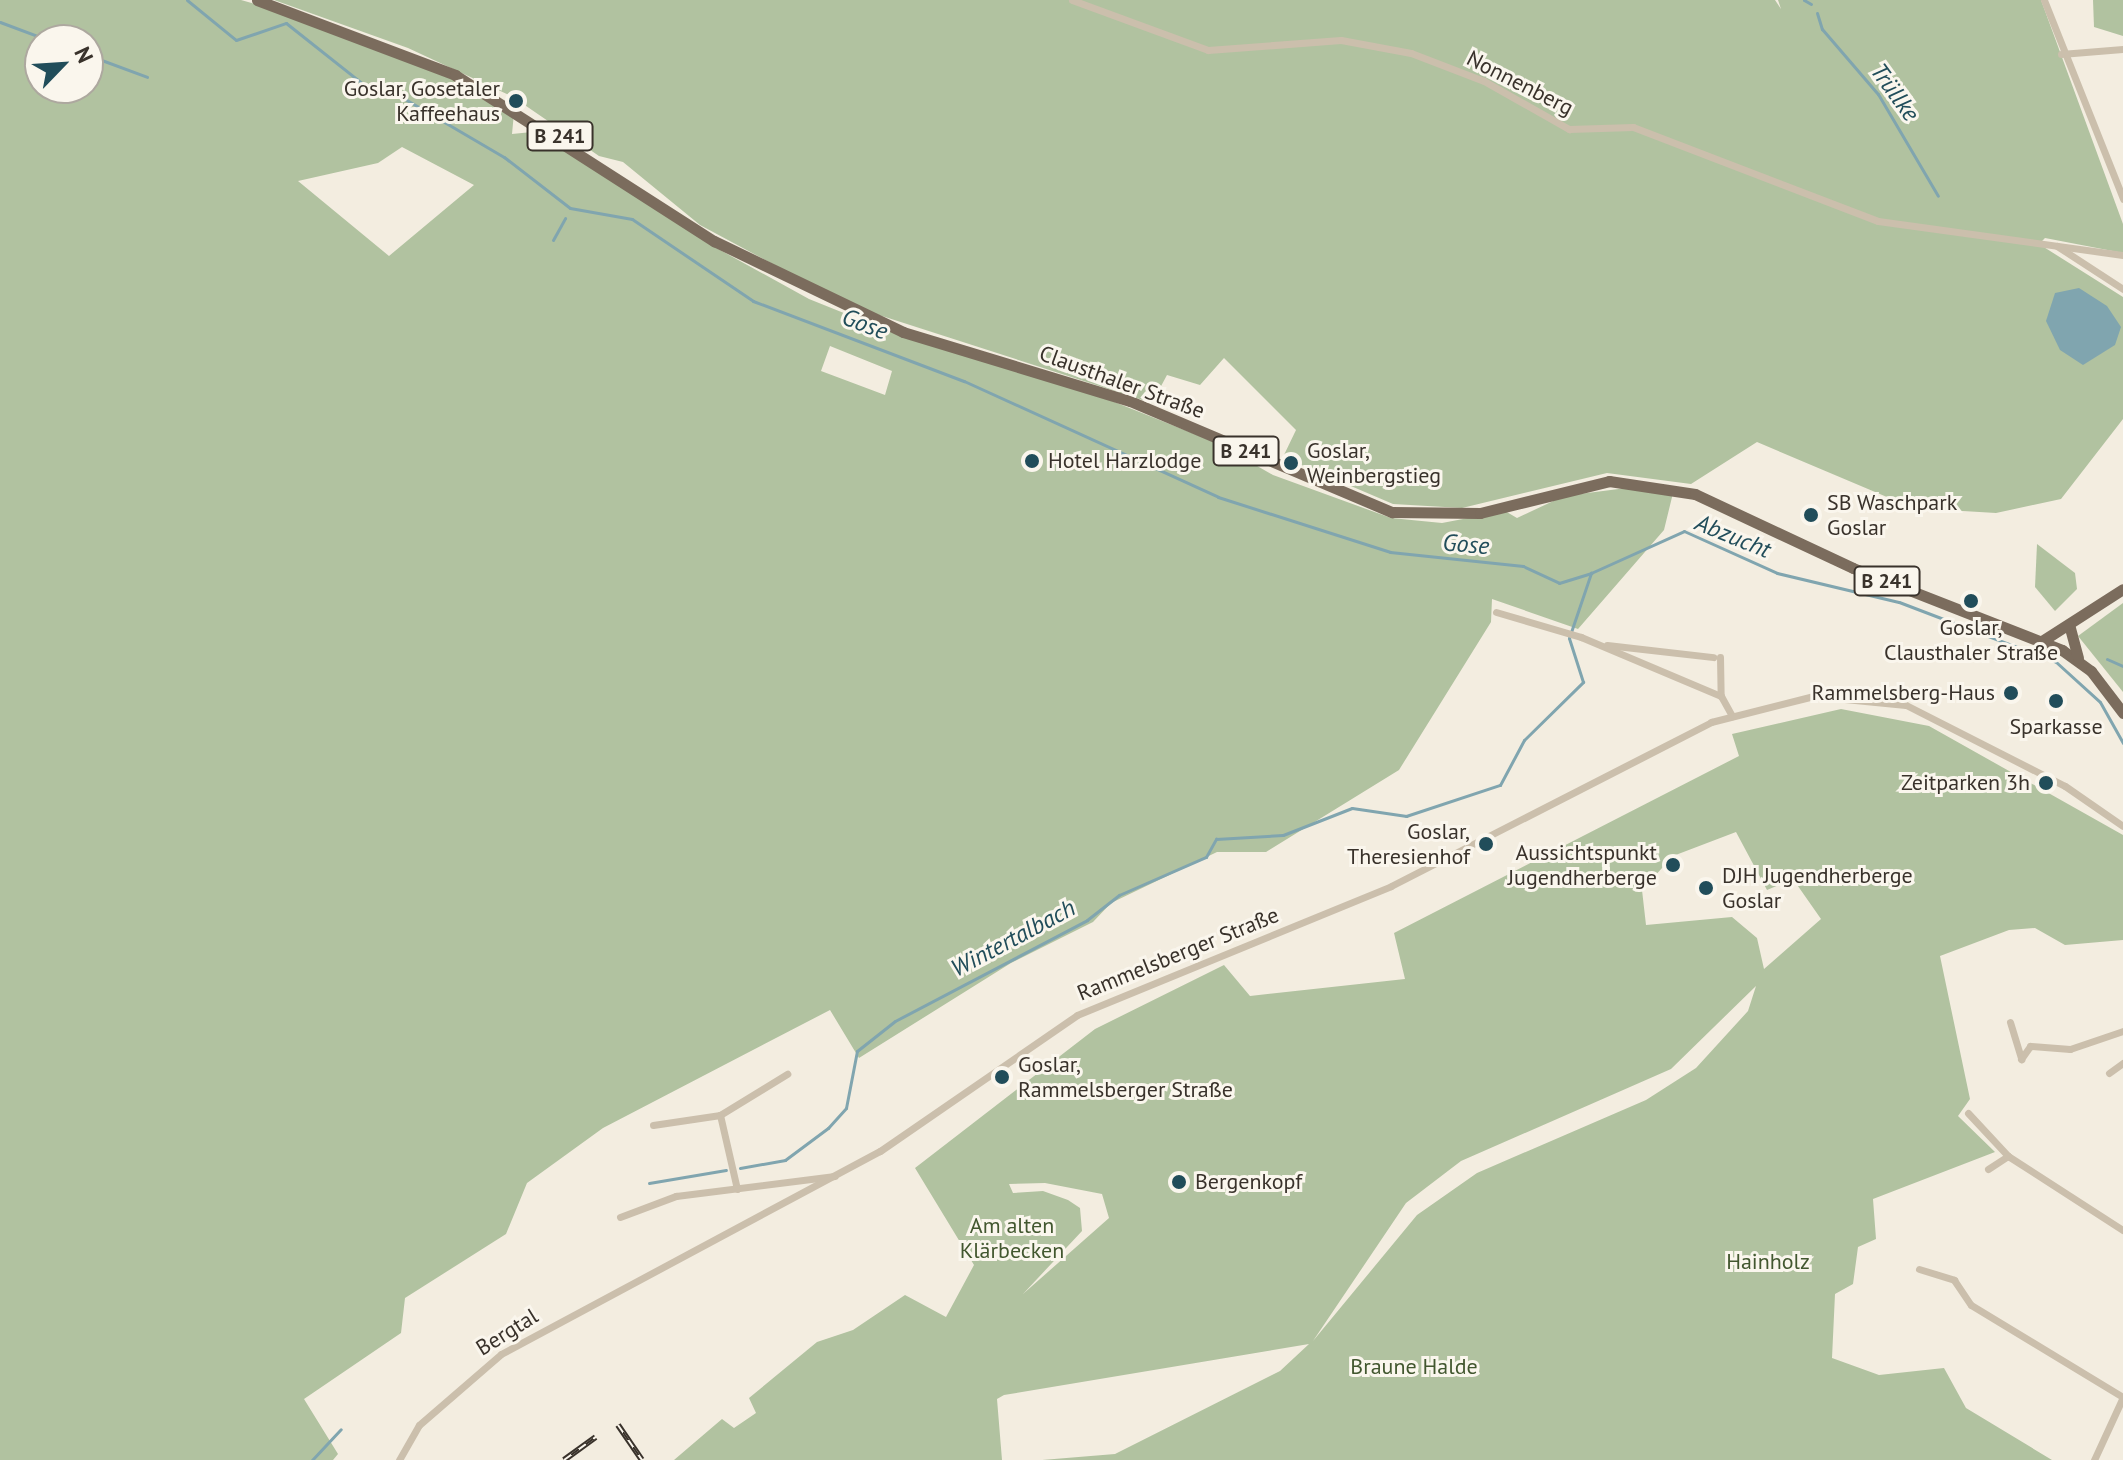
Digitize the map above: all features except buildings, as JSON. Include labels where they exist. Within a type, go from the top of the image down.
[{"type":"main road","name":"Clausthaler Straße","points":[[257,0],[455,75],[577,146],[714,241],[812,294],[903,332],[1130,401],[1365,504],[1453,516],[1589,484],[1654,482],[2046,643],[2081,662],[2123,713]]},
{"type":"main road","points":[[2046,643],[2078,616],[2123,589]]},
{"type":"main road","points":[[2046,643],[2070,628],[2078,616]]},
{"type":"main road","points":[[2070,628],[2081,662]]},
{"type":"street","name":"Nonnenberg","points":[[1072,0],[1208,50],[1341,40],[1411,53],[1484,81],[1569,129],[1633,127],[1878,221],[2052,243],[2123,289]]},
{"type":"street","points":[[2044,0],[2061,54],[2123,199]]},
{"type":"street","points":[[2061,54],[2123,49]]},
{"type":"street","points":[[2052,243],[2123,255]]},
{"type":"street","points":[[1496,612],[1581,637],[1721,696]]},
{"type":"street","points":[[1596,644],[1716,657],[1721,696],[1732,716]]},
{"type":"street","name":"Rammelsberger Straße","points":[[662,1268],[838,1176],[1077,1015],[1391,886],[1732,716],[1814,696],[1906,705],[2065,786],[2123,826]]},
{"type":"street","points":[[2010,1022],[2021,1059],[2030,1046],[2070,1049],[2123,1031]]},
{"type":"street","points":[[2109,1073],[2123,1063]]},
{"type":"street","points":[[653,1125],[720,1115],[787,1074]]},
{"type":"street","points":[[1968,1113],[2008,1156],[2123,1230]]},
{"type":"street","points":[[720,1115],[737,1189]]},
{"type":"street","points":[[1988,1169],[2008,1156]]},
{"type":"street","points":[[620,1217],[676,1196],[838,1176]]},
{"type":"street","name":"Bergtal","points":[[399,1460],[419,1425],[501,1354],[662,1268]]},
{"type":"street","points":[[1919,1269],[1954,1280],[1971,1305],[2123,1397],[2094,1460]]},
{"type":"green space","points":[[0,0],[241,0],[269,8],[453,79],[514,113],[512,134],[542,131],[711,245],[809,299],[901,336],[1097,395],[1217,443],[1273,475],[1391,518],[1442,523],[1505,511],[1517,518],[1564,496],[1642,486],[1673,493],[1664,530],[1578,629],[1492,599],[1491,622],[1399,770],[1266,852],[1217,852],[1111,903],[1093,922],[1011,963],[859,1058],[830,1010],[603,1128],[527,1183],[506,1234],[405,1298],[401,1333],[304,1399],[338,1454],[333,1460],[0,1460]],"holes":[[[402,147],[474,185],[389,256],[298,181],[378,163]],[[830,346],[892,371],[885,395],[821,371]]]},
{"type":"green space","points":[[274,0],[1775,0],[1781,9],[1778,0],[2041,0],[2123,224],[2123,253],[2045,238],[2039,244],[2123,297],[2123,419],[2061,499],[1996,513],[1913,508],[1757,442],[1691,484],[1607,473],[1462,508],[1393,504],[1283,457],[1296,430],[1224,358],[1200,385],[1167,375],[1152,403],[851,306],[700,225],[623,162],[599,156],[513,97],[408,48]]},
{"type":"green space","points":[[2093,0],[2123,0],[2123,36],[2094,27]]},
{"type":"green space","points":[[2037,544],[2075,573],[2077,589],[2055,611],[2035,587]]},
{"type":"green space","points":[[2123,603],[2123,692],[2078,636]]},
{"type":"green space","points":[[1841,709],[1929,726],[2123,835],[2123,940],[2065,945],[2035,928],[2009,930],[1940,956],[1970,1099],[1958,1116],[1995,1152],[1873,1199],[1876,1239],[1858,1247],[1853,1284],[1835,1294],[1832,1358],[1879,1375],[1944,1368],[1966,1408],[2052,1460],[1042,1460],[1115,1454],[1280,1371],[1309,1344],[1004,1395],[997,1399],[1002,1460],[674,1460],[722,1419],[734,1428],[756,1413],[749,1398],[817,1342],[853,1330],[905,1295],[946,1317],[974,1265],[915,1168],[1095,1029],[1224,965],[1250,996],[1405,979],[1394,933],[1739,756],[1732,734]],"holes":[[[1736,832],[1767,890],[1793,879],[1821,919],[1764,969],[1757,938],[1732,917],[1646,925],[1642,890],[1673,856]],[[1756,986],[1748,1011],[1696,1068],[1646,1100],[1477,1173],[1417,1215],[1313,1341],[1406,1203],[1461,1161],[1671,1069]],[[1045,1183],[1102,1194],[1109,1218],[1023,1294],[1082,1231],[1080,1208],[1043,1191],[1013,1193],[1009,1184]]]},
{"type":"water","points":[[2079,288],[2107,306],[2121,327],[2115,345],[2083,365],[2060,350],[2046,321],[2055,293]]},
{"type":"waterway","name":"Gose","points":[[187,0],[236,40],[286,23],[363,84],[393,92],[504,157],[570,208],[632,219],[753,301],[964,381],[1218,497],[1390,552],[1523,566],[1559,583],[1591,573]]},
{"type":"waterway","name":"Trüllke","points":[[1804,0],[1811,4]]},
{"type":"waterway","name":"Trüllke","points":[[1817,13],[1822,29],[1878,94],[1938,196]]},
{"type":"waterway","points":[[0,22],[24,31]]},
{"type":"waterway","points":[[104,61],[147,77]]},
{"type":"waterway","points":[[553,240],[565,218]]},
{"type":"waterway","name":"Abzucht","points":[[740,1168],[785,1160],[828,1128],[846,1108],[857,1051],[895,1021],[1087,920],[1119,895],[1206,857],[1216,839],[1283,835],[1352,808],[1406,816],[1500,785],[1524,740],[1583,682],[1569,638],[1591,573],[1684,531],[1777,573],[1899,602],[2056,662],[2100,702],[2123,743]]},
{"type":"waterway","points":[[2107,659],[2123,666]]},
{"type":"waterway","name":"Wintertalbach","points":[[649,1183],[726,1170]]},
{"type":"waterway","name":"Wintertalbach","points":[[312,1460],[341,1429]]},
{"type":"railway","points":[[618,1425],[642,1460]]},
{"type":"railway","points":[[564,1460],[596,1437]]},
{"type":"place","name":"Goslar, Gosetaler Kaffeehaus","points":[[516,101]]},
{"type":"place","name":"Hotel Harzlodge","points":[[1032,461]]},
{"type":"place","name":"Goslar, Weinbergstieg","points":[[1291,463]]},
{"type":"place","name":"SB Waschpark Goslar","points":[[1811,515]]},
{"type":"place","name":"Goslar, Clausthaler Straße","points":[[1971,601]]},
{"type":"place","name":"Rammelsberg-Haus","points":[[2011,693]]},
{"type":"place","name":"Sparkasse","points":[[2056,701]]},
{"type":"place","name":"Zeitparken 3h","points":[[2046,783]]},
{"type":"place","name":"Goslar, Theresienhof","points":[[1486,844]]},
{"type":"place","name":"Aussichtspunkt Jugendherberge","points":[[1673,865]]},
{"type":"place","name":"DJH Jugendherberge Goslar","points":[[1706,888]]},
{"type":"place","name":"Goslar, Rammelsberger Straße","points":[[1002,1077]]},
{"type":"place","name":"Bergenkopf","points":[[1179,1182]]},
{"type":"park label","name":"Am alten Klärbecken","points":[[1012,1238]]},
{"type":"park label","name":"Hainholz","points":[[1768,1262]]},
{"type":"park label","name":"Braune Halde","points":[[1414,1367]]}]
